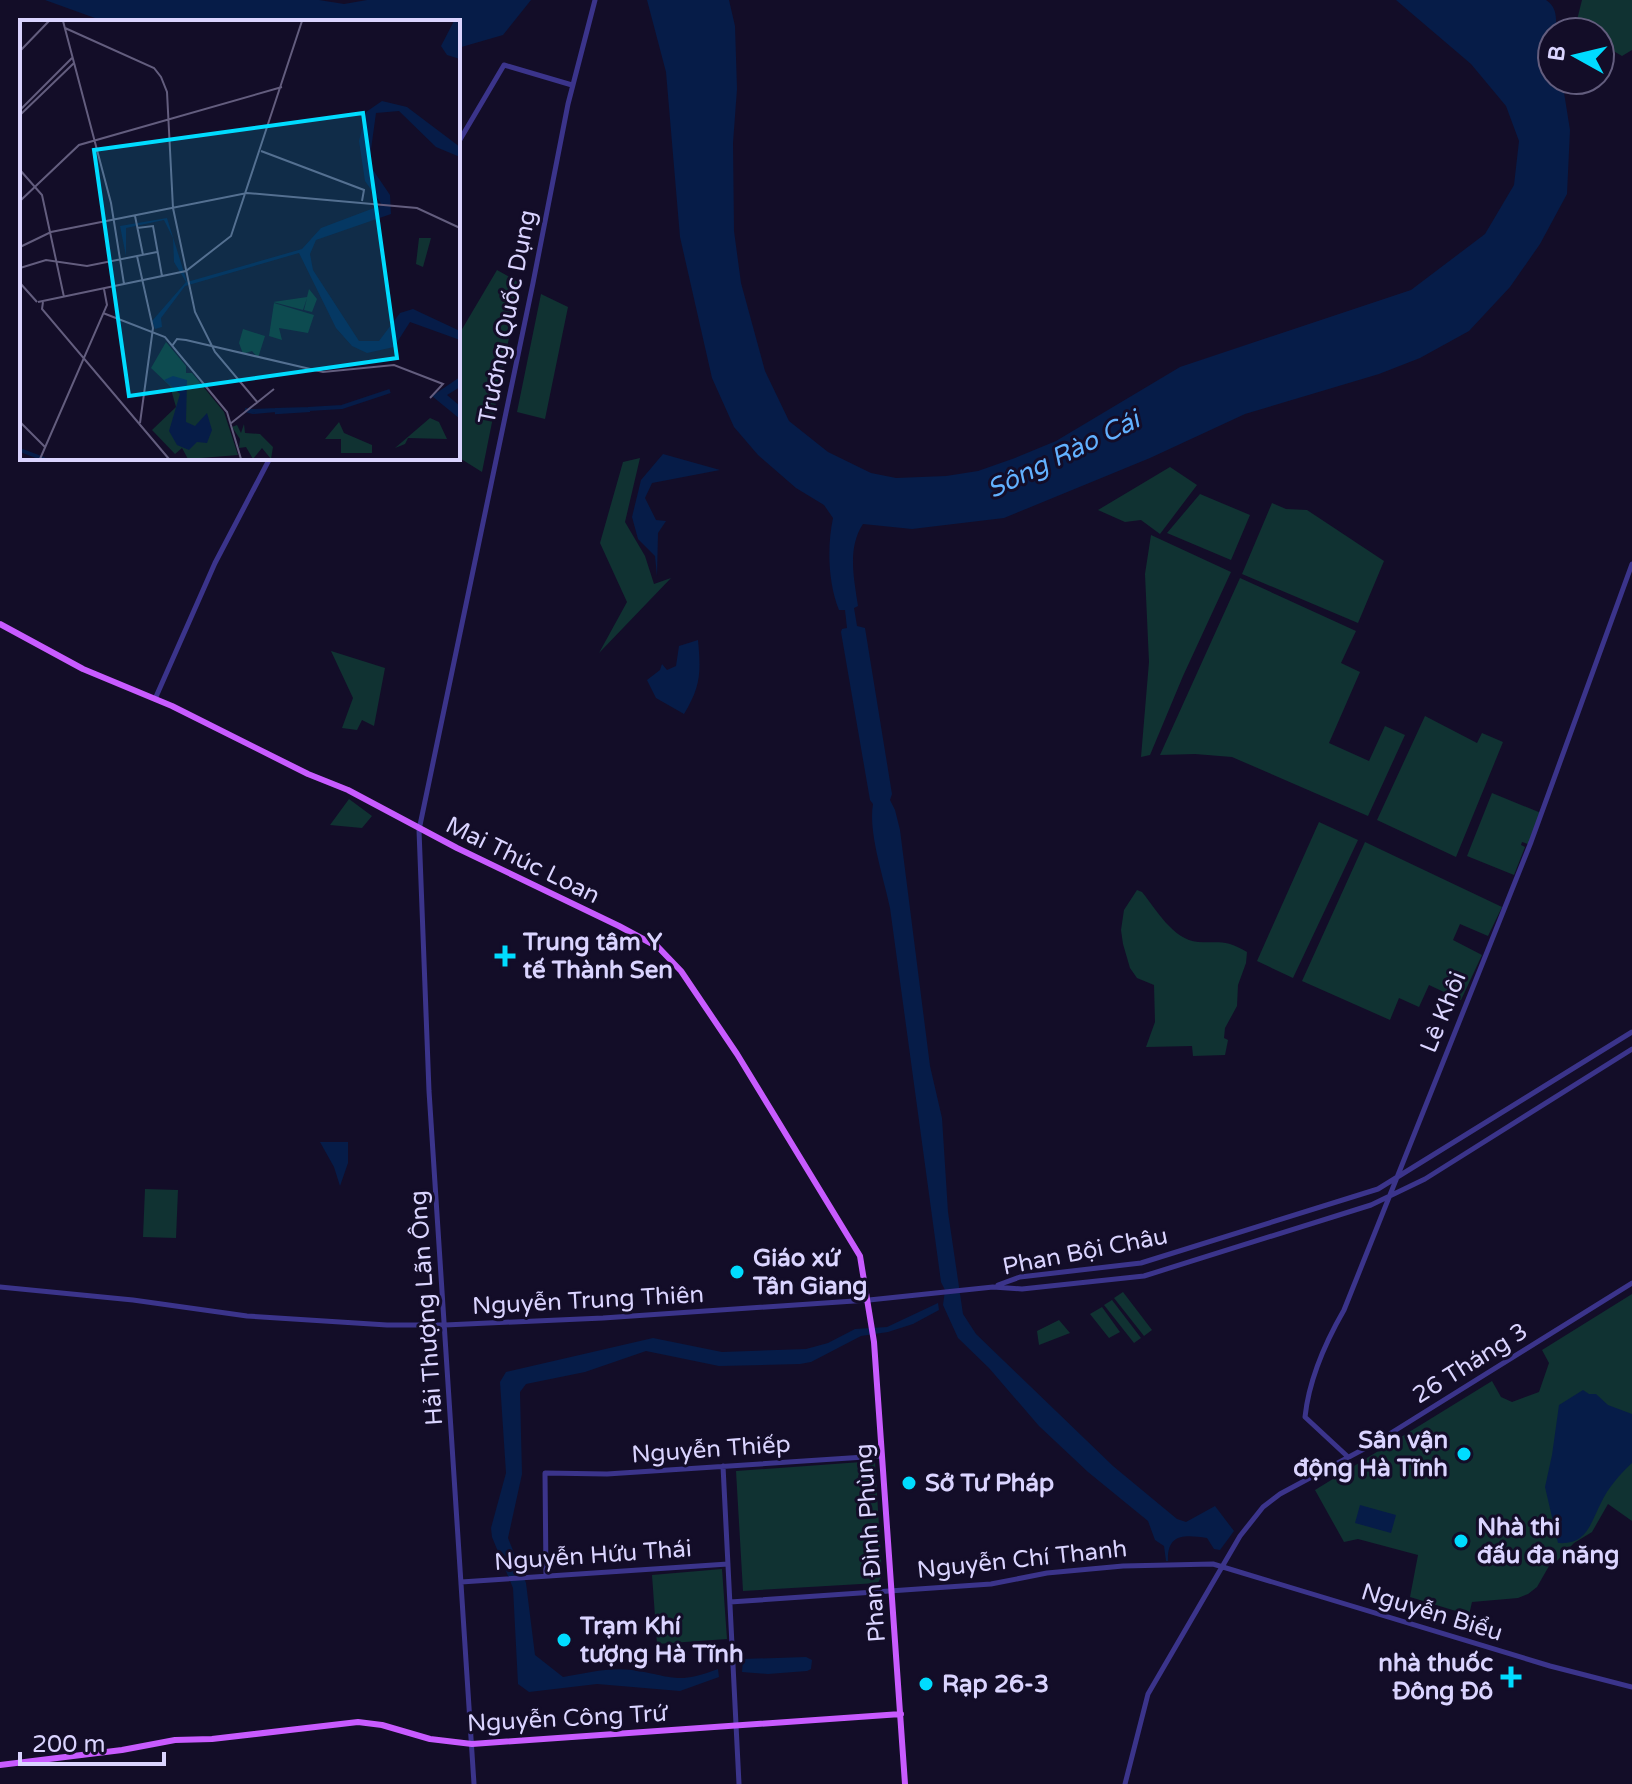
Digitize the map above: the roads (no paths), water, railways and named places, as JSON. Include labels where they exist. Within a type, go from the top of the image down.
[{"type":"main road","name":"Mai Thúc Loan","points":[[0,624],[83,669],[155,699],[308,774],[348,790],[419,830],[658,947],[681,971],[737,1054],[860,1256],[869,1300]]},
{"type":"main road","name":"Phan Đình Phùng","points":[[869,1300],[905,1784]]},
{"type":"main road","name":"Nguyễn Công Trứ","points":[[0,1765],[122,1750],[175,1740],[212,1739],[358,1722],[382,1725],[430,1739],[472,1744],[901,1714]]},
{"type":"street","name":"Trương Quốc Dụng","points":[[419,830],[572,85],[595,0]]},
{"type":"street","points":[[460,140],[504,65],[572,85]]},
{"type":"street","points":[[155,699],[215,563],[269,460]]},
{"type":"street","name":"Lê Khôi","points":[[1347,1456],[1305,1417],[1326,1341],[1344,1310],[1531,842],[1632,564]]},
{"type":"street","name":"Hải Thượng Lãn Ông","points":[[419,830],[429,1091],[474,1784]]},
{"type":"street","name":"Phan Bội Châu","points":[[993,1287],[1020,1277],[1141,1263],[1378,1189],[1632,1032]]},
{"type":"street","name":"Phan Bội Châu","points":[[993,1287],[1022,1289],[1144,1276],[1346,1213],[1390,1196],[1447,1166],[1632,1049]]},
{"type":"street","name":"26 Tháng 3","points":[[1125,1784],[1148,1694],[1245,1528],[1263,1507],[1280,1494],[1375,1443],[1632,1283]]},
{"type":"street","name":"Nguyễn Trung Thiên","points":[[0,1287],[133,1300],[247,1316],[387,1325],[445,1325],[869,1300],[993,1287]]},
{"type":"street","name":"Nguyễn Thiếp","points":[[546,1576],[545,1473],[607,1474],[880,1456]]},
{"type":"street","points":[[723,1466],[739,1784]]},
{"type":"street","name":"Nguyễn Hứu Thái","points":[[461,1582],[728,1564]]},
{"type":"street","name":"Nguyễn Chí Thanh","points":[[730,1602],[991,1584],[1047,1573],[1123,1566],[1222,1566]]},
{"type":"street","name":"Nguyễn Biểu","points":[[1222,1566],[1550,1666],[1632,1687]]},
{"type":"water","points":[[45,0],[319,0],[344,4],[367,0],[531,0],[503,35],[460,47],[460,20],[100,20]]},
{"type":"water","name":"Sông Rào Cái","points":[[647,0],[729,0],[735,26],[734,231],[741,283],[765,371],[789,421],[828,452],[871,473],[896,478],[946,476],[978,471],[1056,441],[1180,367],[1411,290],[1485,234],[1514,185],[1519,141],[1506,106],[1471,64],[1396,0],[1546,0],[1554,10],[1556,16],[1536,16],[1536,96],[1565,96],[1570,130],[1567,194],[1540,244],[1510,287],[1469,331],[1420,358],[1379,374],[1245,414],[1150,458],[1004,518],[912,529],[863,524],[855,543],[853,564],[858,606],[854,608],[857,626],[865,628],[892,794],[890,800],[900,830],[930,1066],[942,1118],[948,1212],[963,1314],[976,1334],[1113,1466],[1177,1519],[1186,1522],[1215,1506],[1234,1531],[1220,1550],[1214,1549],[1207,1538],[1179,1538],[1171,1545],[1166,1561],[1164,1546],[1155,1540],[1148,1521],[1088,1472],[1039,1426],[989,1368],[958,1338],[943,1305],[945,1290],[941,1282],[890,908],[875,842],[873,804],[841,632],[847,628],[845,610],[839,610],[831,576],[829,552],[833,518],[824,505],[796,488],[758,455],[734,427],[712,378],[680,237],[666,72]]},
{"type":"water","points":[[663,454],[720,470],[652,483],[645,498],[656,520],[666,521],[658,533],[657,576],[655,556],[638,539],[632,517],[641,480]]},
{"type":"water","points":[[698,640],[698,678],[694,695],[684,714],[656,698],[647,680],[660,670],[662,664],[667,670],[676,666],[679,646]]},
{"type":"water","points":[[320,1142],[348,1142],[348,1163],[340,1186],[334,1167]]},
{"type":"water","points":[[938,1303],[939,1310],[913,1324],[861,1336],[811,1362],[719,1366],[646,1351],[585,1372],[526,1384],[520,1392],[522,1474],[508,1538],[526,1583],[535,1655],[563,1677],[624,1669],[683,1678],[718,1669],[719,1677],[680,1691],[597,1684],[529,1692],[518,1684],[513,1588],[491,1528],[506,1473],[500,1382],[506,1372],[653,1338],[722,1352],[806,1349],[828,1343],[855,1329],[887,1327]]},
{"type":"water","points":[[1583,1390],[1596,1394],[1608,1405],[1632,1414],[1632,1463],[1607,1492],[1586,1532],[1575,1541],[1558,1543],[1545,1487],[1559,1405]]},
{"type":"water","points":[[1360,1505],[1396,1515],[1391,1533],[1355,1523]]},
{"type":"water","points":[[806,1657],[812,1660],[811,1669],[807,1671],[742,1672],[743,1659]]},
{"type":"place","name":"Trung tâm Y tế Thành Sen","points":[[505,956]]},
{"type":"place","name":"Giáo xứ Tân Giang","points":[[737,1272]]},
{"type":"place","name":"Sân vận động Hà Tĩnh","points":[[1464,1454]]},
{"type":"place","name":"Sở Tư Pháp","points":[[909,1483]]},
{"type":"place","name":"Nhà thi đấu đa năng","points":[[1461,1541]]},
{"type":"place","name":"Trạm Khí tượng Hà Tĩnh","points":[[564,1640]]},
{"type":"place","name":"nhà thuốc Đông Đô","points":[[1511,1677]]},
{"type":"place","name":"Rạp 26-3","points":[[926,1684]]}]
